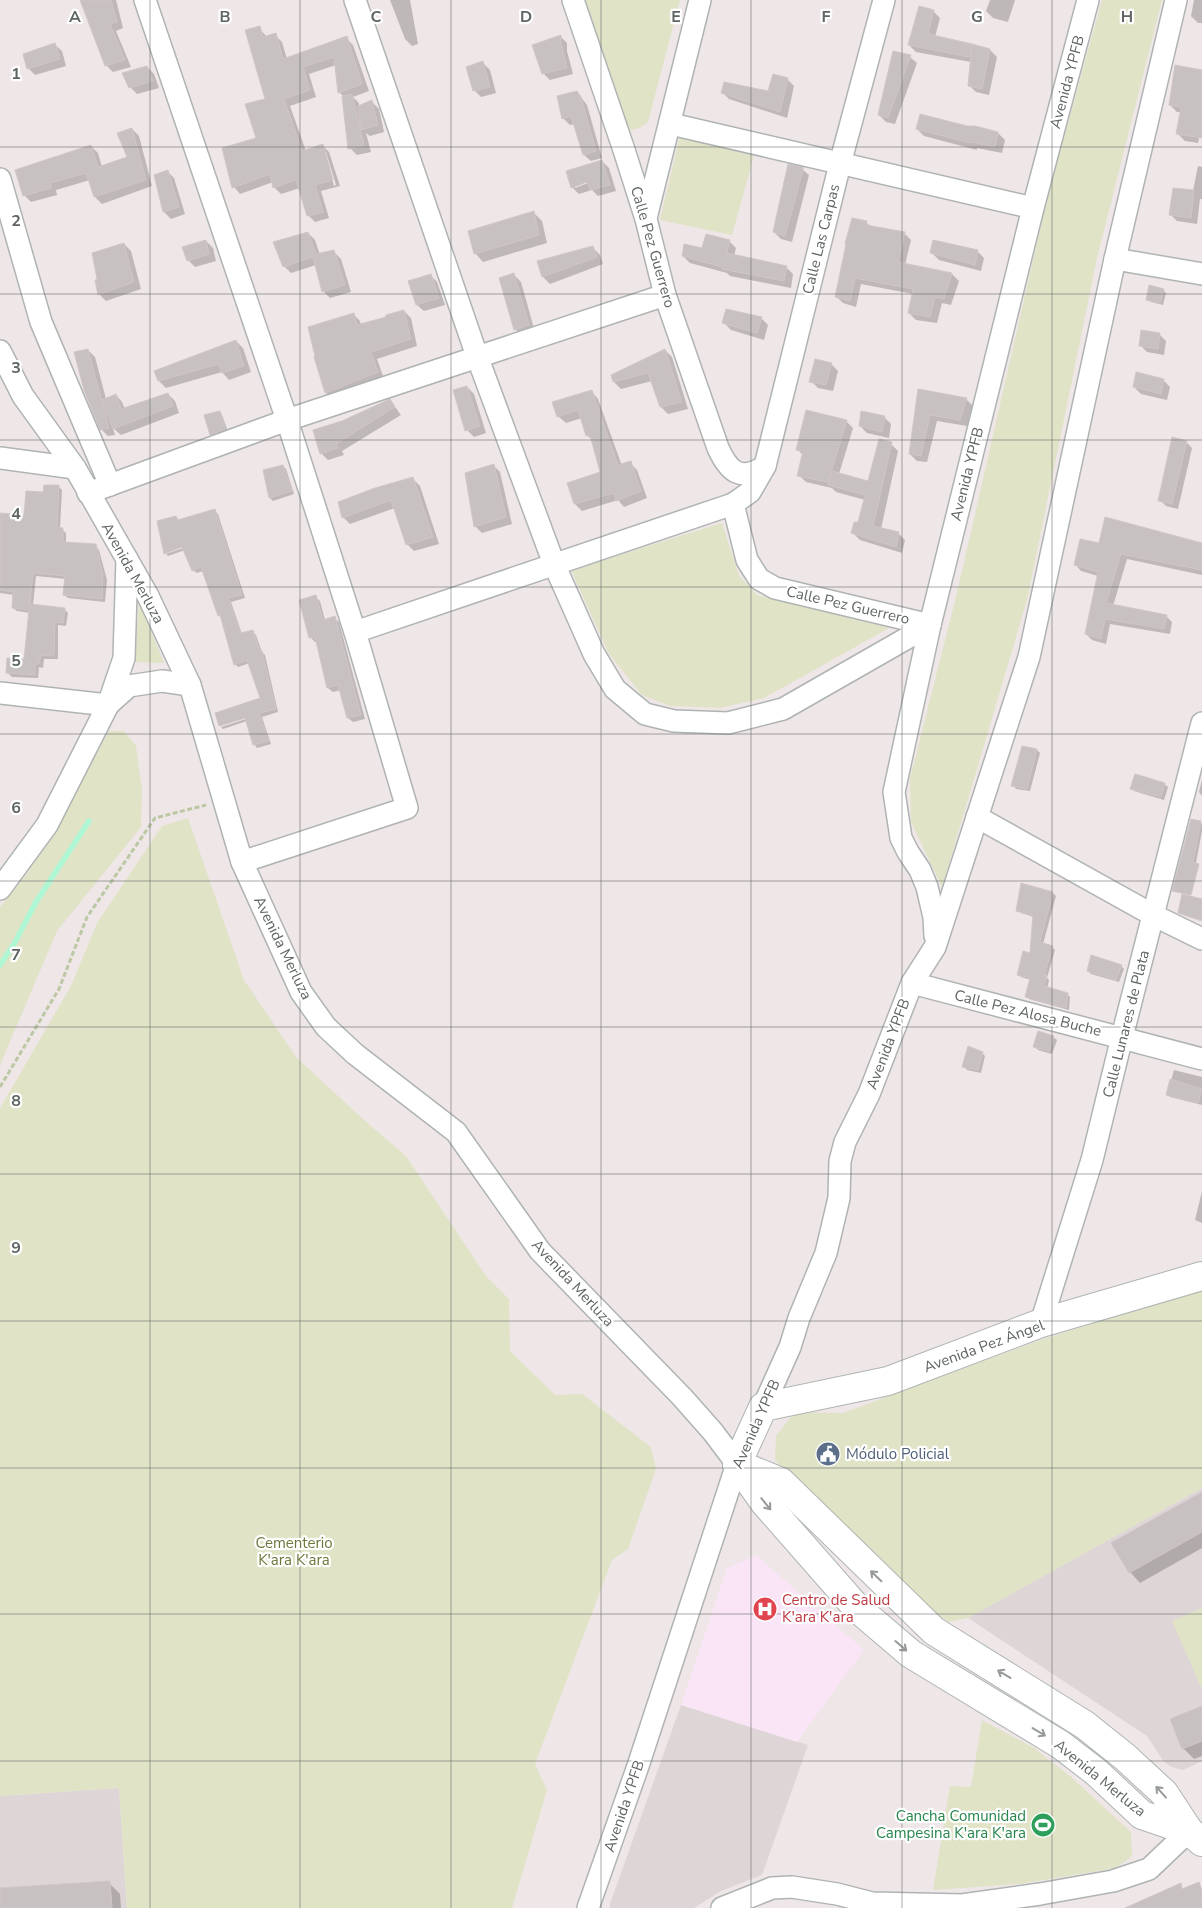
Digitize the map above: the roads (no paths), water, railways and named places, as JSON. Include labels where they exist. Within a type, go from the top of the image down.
[{"type":"street","points":[[145,0],[287,420],[355,632],[407,808],[242,862]]},
{"type":"street","points":[[356,0],[477,356],[554,564],[594,654],[615,689],[645,714],[674,721],[728,723],[782,709],[930,625]]},
{"type":"street","name":"Calle Pez Guerrero","points":[[573,0],[622,141],[646,219],[666,295],[718,448],[724,462],[732,470],[740,474],[759,470]]},
{"type":"street","points":[[646,219],[671,124],[700,0]]},
{"type":"street","name":"Calle Las Carpas","points":[[733,504],[750,492],[759,470],[884,0]]},
{"type":"street","name":"Avenida YPFB","points":[[935,947],[934,917],[931,902],[920,870],[901,838],[894,792],[930,625],[1033,208],[1088,0]]},
{"type":"street","name":"Avenida YPFB","points":[[588,1908],[638,1766],[737,1464],[790,1347],[799,1318],[826,1253],[839,1198],[840,1161],[845,1142],[869,1094],[912,983],[935,947],[1029,657],[1115,259],[1176,0]]},
{"type":"street","points":[[671,124],[1033,208]]},
{"type":"street","points":[[0,179],[41,322],[110,485]]},
{"type":"street","points":[[1115,259],[1202,274]]},
{"type":"street","points":[[88,493],[287,420],[666,295]]},
{"type":"street","name":"Avenida Merluza","points":[[0,351],[23,396],[75,468],[148,596],[190,685],[242,862],[302,992],[326,1027],[355,1054],[456,1132],[540,1251],[682,1397],[713,1432],[764,1502],[857,1608],[910,1654],[1061,1745],[1096,1772],[1142,1815],[1198,1831]]},
{"type":"street","points":[[0,458],[75,468]]},
{"type":"street","points":[[355,632],[733,504]]},
{"type":"street","name":"Calle Pez Guerrero","points":[[733,504],[747,560],[758,579],[775,588],[930,625]]},
{"type":"street","points":[[0,889],[47,825],[108,705],[124,658],[127,559]]},
{"type":"street","points":[[0,693],[108,705],[129,686],[162,681],[190,685]]},
{"type":"street","name":"Calle Lunares de Plata","points":[[1042,1323],[1092,1160],[1202,723]]},
{"type":"street","points":[[977,817],[1153,915],[1202,939]]},
{"type":"street","name":"Calle Pez Alosa Buche","points":[[912,983],[1202,1059]]},
{"type":"street","name":"Avenida Pez Ángel","points":[[763,1407],[888,1381],[1042,1323],[1202,1276]]},
{"type":"street","name":"Avenida Merluza","points":[[737,1464],[781,1482],[934,1631],[1085,1724],[1164,1793],[1198,1831]]},
{"type":"street","points":[[722,1908],[772,1888],[792,1887],[837,1894],[872,1903],[898,1906],[962,1905],[1113,1881],[1149,1870],[1198,1831]]},
{"type":"waterway","points":[[0,965],[14,944],[36,902],[89,821]]},
{"type":"place","name":"Módulo Policial","points":[[828,1454]]},
{"type":"place","name":"Centro de Salud K'ara K'ara","points":[[765,1609]]},
{"type":"place","name":"Cancha Comunidad Campesina K'ara K'ara","points":[[1043,1825]]},
{"type":"park label","name":"Cementerio K'ara K'ara","points":[[294,1552]]}]
